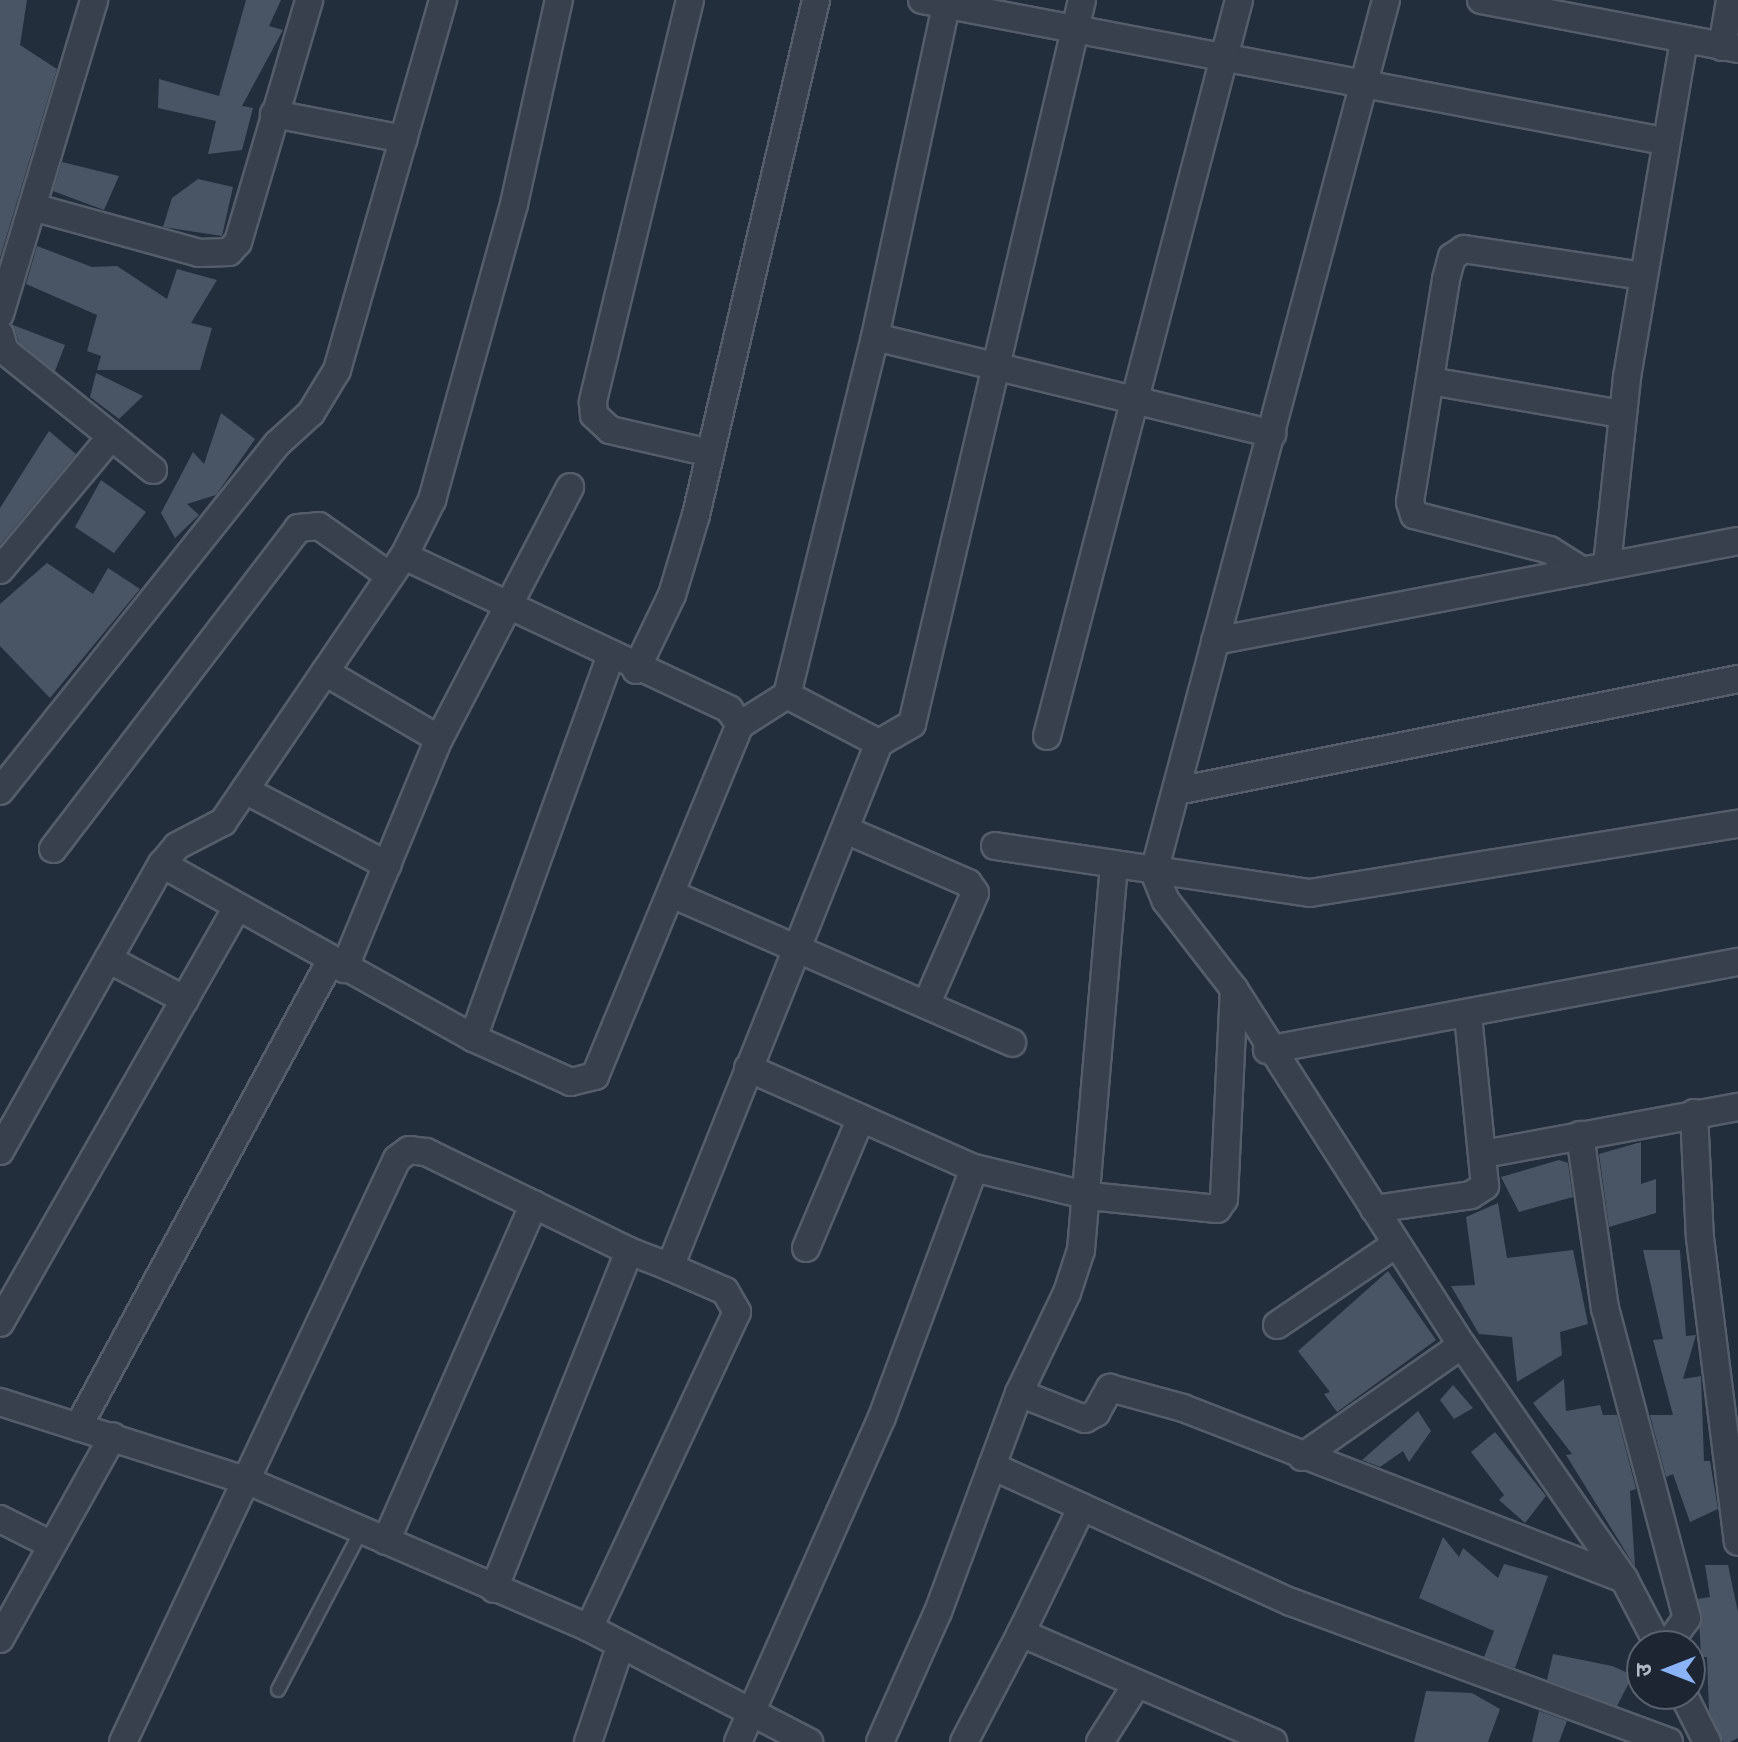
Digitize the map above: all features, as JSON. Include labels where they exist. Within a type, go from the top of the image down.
[{"type":"street","points":[[0,314],[36,208],[94,0]]},
{"type":"street","points":[[36,208],[199,253],[229,252],[238,242],[309,0]]},
{"type":"street","points":[[0,791],[277,444],[311,413],[337,370],[443,0]]},
{"type":"street","points":[[0,1151],[162,864],[177,846],[223,822],[397,566],[432,500],[454,435],[559,0]]},
{"type":"street","points":[[690,0],[593,402],[594,415],[610,430],[710,453]]},
{"type":"street","points":[[636,670],[672,595],[710,453],[816,0]]},
{"type":"street","points":[[670,1267],[879,743],[912,724],[1082,0]]},
{"type":"street","points":[[1047,736],[1239,0]]},
{"type":"street","points":[[1386,0],[1154,872],[1166,901],[1234,989],[1267,1050],[1462,1345],[1624,1579],[1651,1630]]},
{"type":"street","points":[[1481,0],[1588,10],[1684,40],[1730,48],[1730,0]]},
{"type":"street","points":[[162,864],[337,966],[473,1038],[571,1082],[595,1076],[674,895],[740,725],[787,695],[875,337],[938,1],[1366,81],[1664,141]]},
{"type":"street","points":[[1595,568],[1664,141],[1684,40]]},
{"type":"street","points":[[274,114],[404,139]]},
{"type":"street","points":[[1595,568],[1550,550],[1414,515],[1410,502],[1446,279],[1457,251],[1642,276]]},
{"type":"street","points":[[0,334],[5,351],[153,470]]},
{"type":"street","points":[[875,337],[1272,434]]},
{"type":"street","points":[[1430,381],[1622,414]]},
{"type":"street","points":[[0,570],[111,437]]},
{"type":"street","points":[[78,1427],[337,966],[387,865],[439,739],[504,608],[570,487]]},
{"type":"street","points":[[53,849],[298,528],[319,526],[397,566],[504,608],[636,670],[729,709],[740,725]]},
{"type":"street","points":[[1215,641],[1738,541]]},
{"type":"street","points":[[473,1038],[610,658]]},
{"type":"street","points":[[325,672],[439,739]]},
{"type":"street","points":[[1177,791],[1738,679]]},
{"type":"street","points":[[787,695],[879,743]]},
{"type":"street","points":[[245,790],[387,865]]},
{"type":"street","points":[[995,846],[1154,872],[1335,892],[1738,824]]},
{"type":"street","points":[[846,830],[968,883],[975,893],[926,1005]]},
{"type":"street","points":[[880,1742],[938,1612],[1019,1393],[1067,1293],[1089,1196],[1114,864]]},
{"type":"street","points":[[674,895],[1012,1043]]},
{"type":"street","points":[[0,1323],[237,908]]},
{"type":"street","points":[[108,959],[185,1000]]},
{"type":"street","points":[[1267,1050],[1468,1015],[1738,962]]},
{"type":"street","points":[[748,1068],[974,1168],[1089,1196],[1203,1212],[1224,1199],[1234,989]]},
{"type":"street","points":[[1374,1209],[1471,1195],[1485,1186],[1468,1015]]},
{"type":"street","points":[[1484,1154],[1738,1107]]},
{"type":"street","points":[[1694,1113],[1700,1238],[1738,1542]]},
{"type":"street","points":[[806,1248],[861,1118]]},
{"type":"street","points":[[1580,1135],[1605,1308],[1687,1618],[1678,1630]]},
{"type":"street","points":[[123,1742],[397,1159],[409,1150],[426,1152],[629,1251],[725,1291],[737,1312],[589,1628]]},
{"type":"street","points":[[738,1742],[748,1713],[882,1417],[974,1168]]},
{"type":"street","points":[[386,1541],[534,1204]]},
{"type":"street","points":[[1277,1325],[1396,1244]]},
{"type":"street","points":[[494,1589],[629,1251]]},
{"type":"street","points":[[1302,1457],[1462,1345]]},
{"type":"street","points":[[1019,1393],[1085,1419],[1096,1413],[1103,1393],[1119,1388],[1624,1579]]},
{"type":"street","points":[[0,1402],[248,1481],[589,1628],[620,1647],[809,1742]]},
{"type":"street","points":[[0,1639],[50,1544],[113,1436]]},
{"type":"street","points":[[992,1466],[1304,1607],[1669,1742]]},
{"type":"street","points":[[964,1742],[1082,1507]]},
{"type":"street","points":[[0,1519],[50,1544]]},
{"type":"street","points":[[1021,1633],[1273,1742]]},
{"type":"street","points":[[588,1742],[620,1647]]},
{"type":"street","points":[[1102,1741],[1137,1684]]},
{"type":"street","points":[[1691,1710],[1707,1742]]},
{"type":"lane","points":[[278,1690],[361,1531]]},
{"type":"building","points":[[0,0],[27,0],[20,45],[57,69],[0,258]]},
{"type":"building","points":[[246,0],[281,0],[269,26],[283,30],[242,106],[253,108],[242,150],[208,154],[216,121],[158,108],[159,79],[219,96]]},
{"type":"building","points":[[62,162],[119,176],[104,210],[53,191]]},
{"type":"building","points":[[198,179],[233,187],[222,236],[163,227],[172,198]]},
{"type":"building","points":[[37,246],[92,267],[117,266],[167,299],[177,269],[217,280],[191,323],[212,328],[200,370],[97,370],[101,356],[87,351],[97,315],[26,284]]},
{"type":"building","points":[[13,325],[65,345],[55,371],[19,342]]},
{"type":"building","points":[[96,373],[143,396],[119,419],[90,397]]},
{"type":"building","points":[[221,413],[255,439],[216,495],[187,504],[199,515],[175,538],[161,513],[193,452],[204,464]]},
{"type":"building","points":[[49,431],[76,454],[0,545],[0,508]]},
{"type":"building","points":[[101,480],[146,512],[114,553],[75,527]]},
{"type":"building","points":[[47,563],[93,594],[108,568],[140,589],[50,698],[0,646],[0,604]]},
{"type":"building","points":[[1641,1142],[1641,1184],[1656,1179],[1656,1213],[1609,1227],[1599,1154]]},
{"type":"building","points":[[1559,1160],[1568,1163],[1573,1197],[1519,1212],[1501,1177]]},
{"type":"building","points":[[1498,1203],[1507,1258],[1573,1250],[1588,1324],[1560,1332],[1562,1355],[1517,1382],[1512,1337],[1479,1334],[1451,1286],[1475,1285],[1466,1217]]},
{"type":"building","points":[[1643,1250],[1680,1250],[1686,1336],[1696,1335],[1683,1379],[1701,1376],[1704,1461],[1710,1461],[1718,1509],[1690,1522],[1673,1474],[1666,1477],[1650,1415],[1673,1415],[1653,1340],[1663,1339]]},
{"type":"building","points":[[1388,1271],[1436,1340],[1337,1412],[1324,1394],[1330,1392],[1298,1351]]},
{"type":"building","points":[[1564,1379],[1566,1411],[1600,1405],[1603,1415],[1617,1415],[1636,1489],[1630,1491],[1635,1567],[1566,1455],[1572,1454],[1533,1403]]},
{"type":"building","points":[[1453,1385],[1473,1408],[1454,1419],[1440,1400]]},
{"type":"building","points":[[1418,1411],[1431,1431],[1409,1462],[1403,1451],[1380,1467],[1362,1460]]},
{"type":"building","points":[[1495,1432],[1546,1496],[1525,1523],[1499,1500],[1504,1495],[1471,1452]]},
{"type":"building","points":[[1443,1537],[1459,1557],[1463,1548],[1498,1578],[1504,1564],[1548,1576],[1515,1668],[1484,1657],[1494,1631],[1419,1598]]},
{"type":"building","points":[[1705,1565],[1728,1565],[1738,1612],[1738,1738],[1730,1742],[1723,1742],[1709,1711],[1706,1630],[1700,1630],[1698,1599],[1710,1597]]},
{"type":"building","points":[[1553,1654],[1612,1666],[1626,1672],[1626,1689],[1617,1706],[1547,1680]]},
{"type":"building","points":[[1426,1691],[1472,1693],[1500,1709],[1488,1742],[1414,1742]]},
{"type":"building","points":[[1539,1711],[1567,1721],[1559,1742],[1532,1742]]}]
